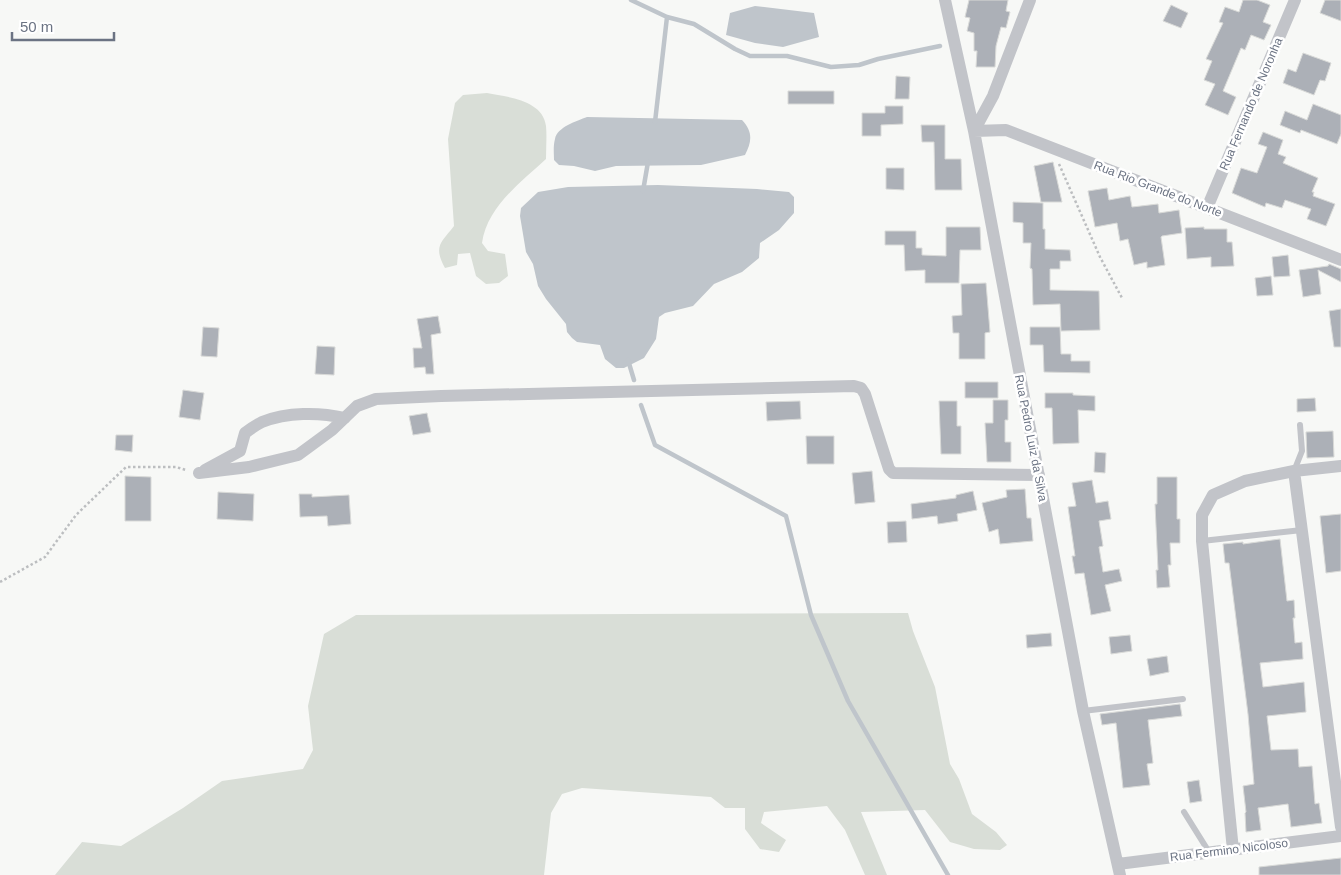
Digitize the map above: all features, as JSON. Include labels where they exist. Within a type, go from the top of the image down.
[{"type":"street","name":"Rua Pedro Luiz da Silva","points":[[945,0],[974,131],[1083,711],[1119,870]]},
{"type":"street","points":[[974,131],[993,96],[1030,0]]},
{"type":"street","name":"Rua Fernando de Noronha","points":[[1207,208],[1295,0]]},
{"type":"street","name":"Rua Rio Grande do Norte","points":[[974,131],[1006,130],[1341,260]]},
{"type":"street","points":[[199,473],[248,467],[298,455],[332,430],[358,406],[376,399],[854,386],[861,388],[865,394],[889,469],[893,473],[1038,475]]},
{"type":"street","points":[[199,473],[240,451],[245,433],[261,422],[291,416],[326,414],[345,418]]},
{"type":"street","points":[[1233,850],[1202,541],[1202,515],[1213,495],[1244,481],[1294,471],[1341,466]]},
{"type":"street","points":[[1294,471],[1341,827]]},
{"type":"street","name":"Rua Fermino Nicoloso","points":[[1119,870],[1210,852],[1341,836]]},
{"type":"lane","points":[[1294,471],[1302,451],[1300,426]]},
{"type":"lane","points":[[1202,541],[1302,530]]},
{"type":"lane","points":[[1083,711],[1183,699]]},
{"type":"lane","points":[[1184,812],[1210,852]]},
{"type":"path","points":[[1058,150],[1057,160],[1100,257],[1122,298]]},
{"type":"path","points":[[0,582],[45,557],[76,515],[126,467],[176,467],[199,473]]},
{"type":"shaded area","points":[[755,6],[814,13],[819,37],[783,47],[755,43],[726,35],[730,13]]},
{"type":"shaded area","points":[[487,93],[523,101],[538,110],[546,126],[546,159],[506,196],[485,230],[482,243],[488,251],[505,254],[508,276],[499,283],[486,284],[476,276],[470,253],[458,254],[457,265],[445,268],[441,261],[439,250],[442,241],[454,226],[448,139],[455,103],[463,95]]},
{"type":"shaded area","points":[[587,117],[742,120],[750,133],[750,141],[745,155],[701,165],[616,166],[595,171],[559,165],[554,160],[554,144],[559,131]]},
{"type":"shaded area","points":[[658,185],[789,192],[794,197],[794,213],[779,230],[760,243],[759,258],[742,272],[714,284],[693,306],[665,313],[659,317],[656,339],[644,358],[624,368],[616,368],[605,359],[600,345],[577,342],[572,338],[567,332],[566,324],[538,286],[533,264],[526,252],[520,216],[521,208],[538,192],[568,187]]},
{"type":"shaded area","points":[[908,613],[935,687],[950,764],[959,779],[972,814],[996,832],[1007,845],[1000,850],[974,849],[950,842],[925,810],[861,812],[887,875],[865,875],[845,830],[827,806],[764,812],[761,823],[786,840],[779,852],[760,849],[745,829],[745,808],[725,808],[711,797],[582,788],[562,794],[551,813],[544,875],[55,875],[82,842],[121,846],[183,808],[222,781],[303,769],[313,750],[308,706],[324,634],[356,615]]},
{"type":"building","points":[[969,0],[1008,0],[1006,11],[1010,12],[1006,28],[1001,27],[996,46],[995,67],[976,67],[977,51],[974,51],[974,33],[967,31],[970,18],[965,17]]},
{"type":"building","points":[[1243,0],[1257,0],[1270,5],[1263,22],[1271,25],[1264,40],[1251,35],[1245,50],[1241,48],[1223,91],[1236,97],[1228,115],[1205,105],[1215,84],[1204,80],[1212,61],[1206,59],[1223,23],[1219,22],[1225,7],[1239,12]]},
{"type":"building","points":[[1325,0],[1341,0],[1341,21],[1320,13]]},
{"type":"building","points":[[1171,5],[1188,13],[1181,28],[1163,21]]},
{"type":"building","points":[[1303,53],[1331,63],[1325,81],[1320,80],[1314,95],[1283,83],[1288,69],[1296,72]]},
{"type":"building","points":[[896,76],[910,77],[909,99],[895,99]]},
{"type":"building","points":[[788,91],[834,91],[834,104],[788,104]]},
{"type":"building","points":[[1313,104],[1341,115],[1341,134],[1337,144],[1301,130],[1300,133],[1280,125],[1285,111],[1307,120]]},
{"type":"building","points":[[885,106],[903,106],[903,124],[881,125],[881,136],[862,136],[862,113],[885,113]]},
{"type":"building","points":[[921,125],[945,125],[945,159],[961,159],[962,190],[935,190],[934,142],[922,142]]},
{"type":"building","points":[[1263,132],[1283,140],[1278,154],[1286,157],[1283,163],[1318,178],[1312,192],[1314,192],[1313,196],[1335,204],[1326,226],[1307,219],[1311,209],[1285,200],[1282,208],[1266,203],[1265,207],[1232,193],[1241,168],[1257,173],[1267,147],[1258,144]]},
{"type":"building","points":[[1053,162],[1062,202],[1041,202],[1034,166]]},
{"type":"building","points":[[886,168],[904,168],[904,190],[886,189]]},
{"type":"building","points":[[1107,188],[1109,200],[1130,196],[1132,207],[1158,204],[1159,213],[1179,210],[1182,233],[1161,237],[1165,265],[1147,268],[1147,262],[1134,265],[1128,239],[1120,241],[1117,223],[1095,227],[1088,191]]},
{"type":"building","points":[[1013,202],[1043,203],[1045,249],[1070,250],[1071,261],[1060,261],[1060,269],[1050,269],[1050,290],[1099,291],[1100,330],[1061,331],[1060,304],[1033,305],[1032,269],[1030,268],[1031,243],[1023,243],[1023,223],[1013,222]]},
{"type":"building","points":[[946,227],[980,227],[981,250],[960,250],[959,283],[925,283],[925,270],[905,271],[904,245],[885,245],[885,231],[916,231],[916,248],[922,248],[922,255],[946,256]]},
{"type":"building","points":[[1204,227],[1204,229],[1227,229],[1227,242],[1232,242],[1234,266],[1211,267],[1211,257],[1187,259],[1185,228]]},
{"type":"building","points":[[1288,255],[1290,276],[1274,277],[1272,257]]},
{"type":"building","points":[[1329,264],[1341,269],[1341,282],[1318,270],[1321,294],[1303,297],[1299,270],[1328,266]]},
{"type":"building","points":[[1271,276],[1273,295],[1257,296],[1255,278]]},
{"type":"building","points":[[986,283],[990,332],[985,333],[985,359],[959,359],[959,333],[953,333],[952,316],[962,315],[961,284]]},
{"type":"building","points":[[1341,309],[1341,347],[1334,347],[1329,311]]},
{"type":"building","points":[[438,316],[441,333],[431,335],[434,374],[426,374],[425,367],[414,368],[413,348],[422,348],[417,319]]},
{"type":"building","points":[[203,327],[219,328],[217,357],[201,356]]},
{"type":"building","points":[[1030,327],[1060,327],[1061,354],[1071,354],[1071,361],[1090,361],[1090,373],[1044,372],[1043,345],[1030,345]]},
{"type":"building","points":[[317,346],[335,347],[334,375],[315,374]]},
{"type":"building","points":[[965,382],[998,382],[998,398],[965,398]]},
{"type":"building","points":[[183,390],[204,393],[200,420],[179,417]]},
{"type":"building","points":[[1045,393],[1073,393],[1073,395],[1095,396],[1095,411],[1078,410],[1079,443],[1053,444],[1052,408],[1045,408]]},
{"type":"building","points":[[1315,398],[1316,411],[1297,412],[1297,399]]},
{"type":"building","points":[[993,400],[1008,400],[1008,420],[1005,420],[1005,442],[1011,442],[1011,462],[987,462],[985,423],[993,423]]},
{"type":"building","points":[[800,401],[801,419],[767,421],[766,402]]},
{"type":"building","points":[[939,401],[957,401],[957,426],[961,426],[961,454],[941,454]]},
{"type":"building","points":[[427,413],[431,432],[413,435],[409,416]]},
{"type":"building","points":[[1333,431],[1334,457],[1307,458],[1306,432]]},
{"type":"building","points":[[116,435],[133,435],[132,452],[115,450]]},
{"type":"building","points":[[806,436],[834,436],[834,464],[807,464]]},
{"type":"building","points":[[1095,452],[1106,453],[1105,473],[1094,472]]},
{"type":"building","points":[[872,471],[875,502],[855,504],[852,473]]},
{"type":"building","points":[[125,476],[151,477],[151,521],[125,521]]},
{"type":"building","points":[[1157,477],[1177,477],[1177,519],[1180,519],[1180,543],[1170,543],[1171,565],[1168,565],[1170,587],[1157,588],[1155,504],[1157,504]]},
{"type":"building","points":[[1092,480],[1096,503],[1108,501],[1111,519],[1099,521],[1103,546],[1099,547],[1103,572],[1119,569],[1122,581],[1105,585],[1111,611],[1091,615],[1084,573],[1075,574],[1072,556],[1075,556],[1068,507],[1076,506],[1072,483]]},
{"type":"building","points":[[1025,489],[1027,518],[1031,518],[1033,541],[1000,544],[998,529],[989,532],[982,503],[1007,497],[1006,490]]},
{"type":"building","points":[[973,491],[977,510],[957,514],[958,521],[938,524],[937,516],[912,519],[911,504],[956,498],[956,495]]},
{"type":"building","points":[[218,492],[254,494],[253,521],[217,519]]},
{"type":"building","points":[[299,494],[312,494],[312,497],[349,495],[351,524],[328,526],[327,516],[300,517]]},
{"type":"building","points":[[1341,514],[1341,571],[1326,573],[1320,516]]},
{"type":"building","points":[[906,521],[907,542],[888,543],[887,522]]},
{"type":"building","points":[[1280,539],[1287,601],[1294,600],[1295,643],[1302,642],[1303,659],[1260,663],[1263,687],[1304,682],[1306,712],[1267,716],[1271,750],[1298,749],[1299,767],[1312,766],[1315,804],[1319,803],[1322,823],[1291,827],[1288,804],[1258,808],[1261,830],[1246,832],[1243,786],[1254,784],[1248,714],[1229,563],[1225,563],[1223,544],[1243,542],[1243,544]]},
{"type":"building","points":[[1051,633],[1052,646],[1027,648],[1026,635]]},
{"type":"building","points":[[1130,635],[1132,651],[1111,654],[1109,637]]},
{"type":"building","points":[[1167,656],[1169,672],[1150,676],[1147,659]]},
{"type":"building","points":[[1180,704],[1182,716],[1148,720],[1153,763],[1147,764],[1150,785],[1123,788],[1116,723],[1102,725],[1100,714]]},
{"type":"building","points":[[1199,780],[1202,801],[1190,803],[1187,782]]},
{"type":"building","points":[[1341,858],[1341,875],[1259,875],[1259,867]]},
{"type":"waterway","points":[[631,0],[667,17],[694,24],[750,56],[787,56],[831,67],[859,65],[878,59],[940,46]]},
{"type":"waterway","points":[[655,122],[667,17]]},
{"type":"waterway","points":[[643,191],[648,162]]},
{"type":"waterway","points":[[628,360],[634,380]]},
{"type":"waterway","points":[[641,405],[655,445],[786,516],[811,615],[848,701],[948,875]]}]
